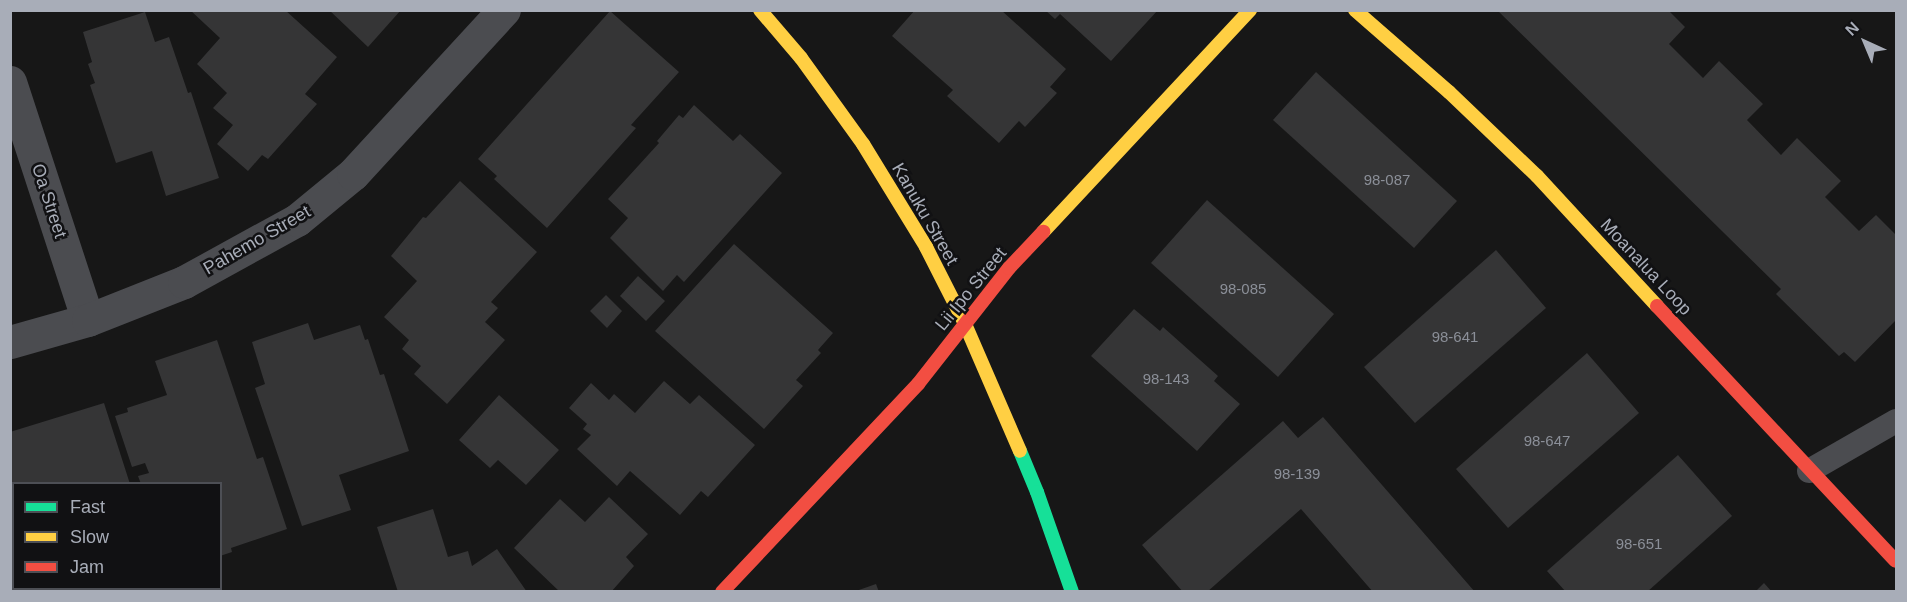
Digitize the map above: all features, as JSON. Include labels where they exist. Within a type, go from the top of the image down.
[{"type":"street","name":"Pahemo Street","points":[[10,342],[88,320],[184,282],[262,242],[321,202],[353,174],[504,10]]},
{"type":"street","name":"Kanuku Street","points":[[760,10],[801,58],[870,154],[926,247],[965,324],[1037,492],[1072,591]]},
{"type":"street","name":"Lii Ipo Street","points":[[723,591],[918,384],[1009,268],[1250,10]]},
{"type":"street","name":"Moanalua Loop","points":[[1355,10],[1449,92],[1537,176],[1809,471],[1896,561]]},
{"type":"street","name":"Oa Street","points":[[10,82],[88,320]]},
{"type":"lane","points":[[1809,471],[1896,420]]},
{"type":"building","points":[[190,10],[285,10],[337,57],[305,94],[317,104],[268,159],[262,155],[248,171],[217,144],[233,125],[213,108],[227,93],[197,64],[220,38]]},
{"type":"building","points":[[329,10],[401,10],[368,47]]},
{"type":"building","points":[[915,10],[1001,10],[1066,69],[1050,87],[1057,93],[1025,127],[1019,121],[999,143],[947,96],[953,90],[892,36]]},
{"type":"building","points":[[1045,10],[1158,10],[1111,61],[1060,14],[1055,19]]},
{"type":"building","points":[[1497,10],[1668,10],[1685,27],[1669,44],[1703,78],[1719,61],[1763,104],[1747,120],[1781,155],[1797,138],[1841,181],[1825,197],[1859,231],[1876,215],[1896,235],[1896,320],[1855,362],[1844,352],[1839,356],[1776,294],[1781,289]]},
{"type":"building","points":[[610,11],[679,72],[631,125],[636,128],[547,228],[494,179],[497,176],[478,159]]},
{"type":"building","points":[[145,12],[155,42],[169,37],[188,93],[191,92],[219,178],[166,196],[152,151],[116,163],[90,85],[95,83],[88,64],[92,62],[83,32]]},
{"type":"building","points":[[1316,72],[1457,201],[1414,248],[1273,120]]},
{"type":"building","points":[[694,105],[733,141],[740,134],[782,173],[684,282],[677,275],[663,291],[610,238],[628,218],[608,199],[659,143],[657,141],[679,115],[683,118]]},
{"type":"building","points":[[460,181],[537,252],[491,302],[498,308],[485,322],[505,340],[447,404],[414,374],[421,366],[402,349],[409,340],[384,317],[417,281],[391,256],[423,217],[426,218]]},
{"type":"building","points":[[1207,200],[1334,314],[1278,377],[1151,263]]},
{"type":"building","points":[[734,244],[833,333],[818,350],[821,353],[796,380],[803,386],[764,429],[655,331]]},
{"type":"building","points":[[1496,250],[1546,308],[1415,423],[1364,367]]},
{"type":"building","points":[[638,276],[665,301],[646,321],[620,296]]},
{"type":"building","points":[[606,295],[622,311],[607,328],[590,311]]},
{"type":"building","points":[[1134,309],[1160,331],[1163,327],[1218,376],[1214,381],[1240,404],[1197,451],[1091,356]]},
{"type":"building","points":[[308,323],[314,340],[360,325],[365,340],[368,339],[380,375],[384,374],[409,451],[339,475],[351,510],[302,526],[255,388],[265,384],[252,342]]},
{"type":"building","points":[[217,340],[257,459],[263,457],[287,529],[231,548],[232,552],[222,555],[222,482],[140,482],[138,476],[149,473],[145,463],[132,467],[115,416],[128,412],[127,408],[167,395],[155,361]]},
{"type":"building","points":[[1587,353],[1639,413],[1508,528],[1456,469]]},
{"type":"building","points":[[664,381],[690,404],[699,395],[755,445],[708,497],[701,491],[680,515],[630,471],[617,486],[577,449],[591,435],[583,429],[587,424],[569,408],[591,383],[609,400],[614,394],[635,413]]},
{"type":"building","points":[[499,395],[559,450],[526,485],[498,460],[490,468],[459,440]]},
{"type":"building","points":[[104,403],[129,482],[12,482],[12,505],[10,500],[10,432]]},
{"type":"building","points":[[1323,417],[1475,592],[1373,592],[1301,509],[1207,592],[1183,592],[1142,545],[1283,421],[1298,438]]},
{"type":"building","points":[[1678,455],[1732,516],[1647,592],[1566,592],[1547,571]]},
{"type":"building","points":[[609,497],[648,534],[626,557],[634,566],[611,592],[560,592],[514,548],[560,499],[585,522]]},
{"type":"building","points":[[433,509],[448,557],[468,551],[472,566],[497,549],[527,592],[398,592],[377,527]]},
{"type":"building","points":[[1764,583],[1772,592],[1755,592]]},
{"type":"building","points":[[876,584],[879,592],[856,592],[856,591]]},
{"type":"building","points":[[40,590],[101,590],[96,592],[40,592]]},
{"type":"traffic: fast","points":[[1020,451],[1072,592]]},
{"type":"traffic: slow","points":[[760,10],[801,58],[863,144],[926,247],[965,324],[1020,451]]},
{"type":"traffic: slow","points":[[1043,232],[1250,10]]},
{"type":"traffic: slow","points":[[1355,10],[1449,92],[1537,176],[1657,306]]},
{"type":"traffic: jam","points":[[722,592],[918,384],[1009,268],[1043,232]]},
{"type":"traffic: jam","points":[[1657,306],[1896,561]]}]
